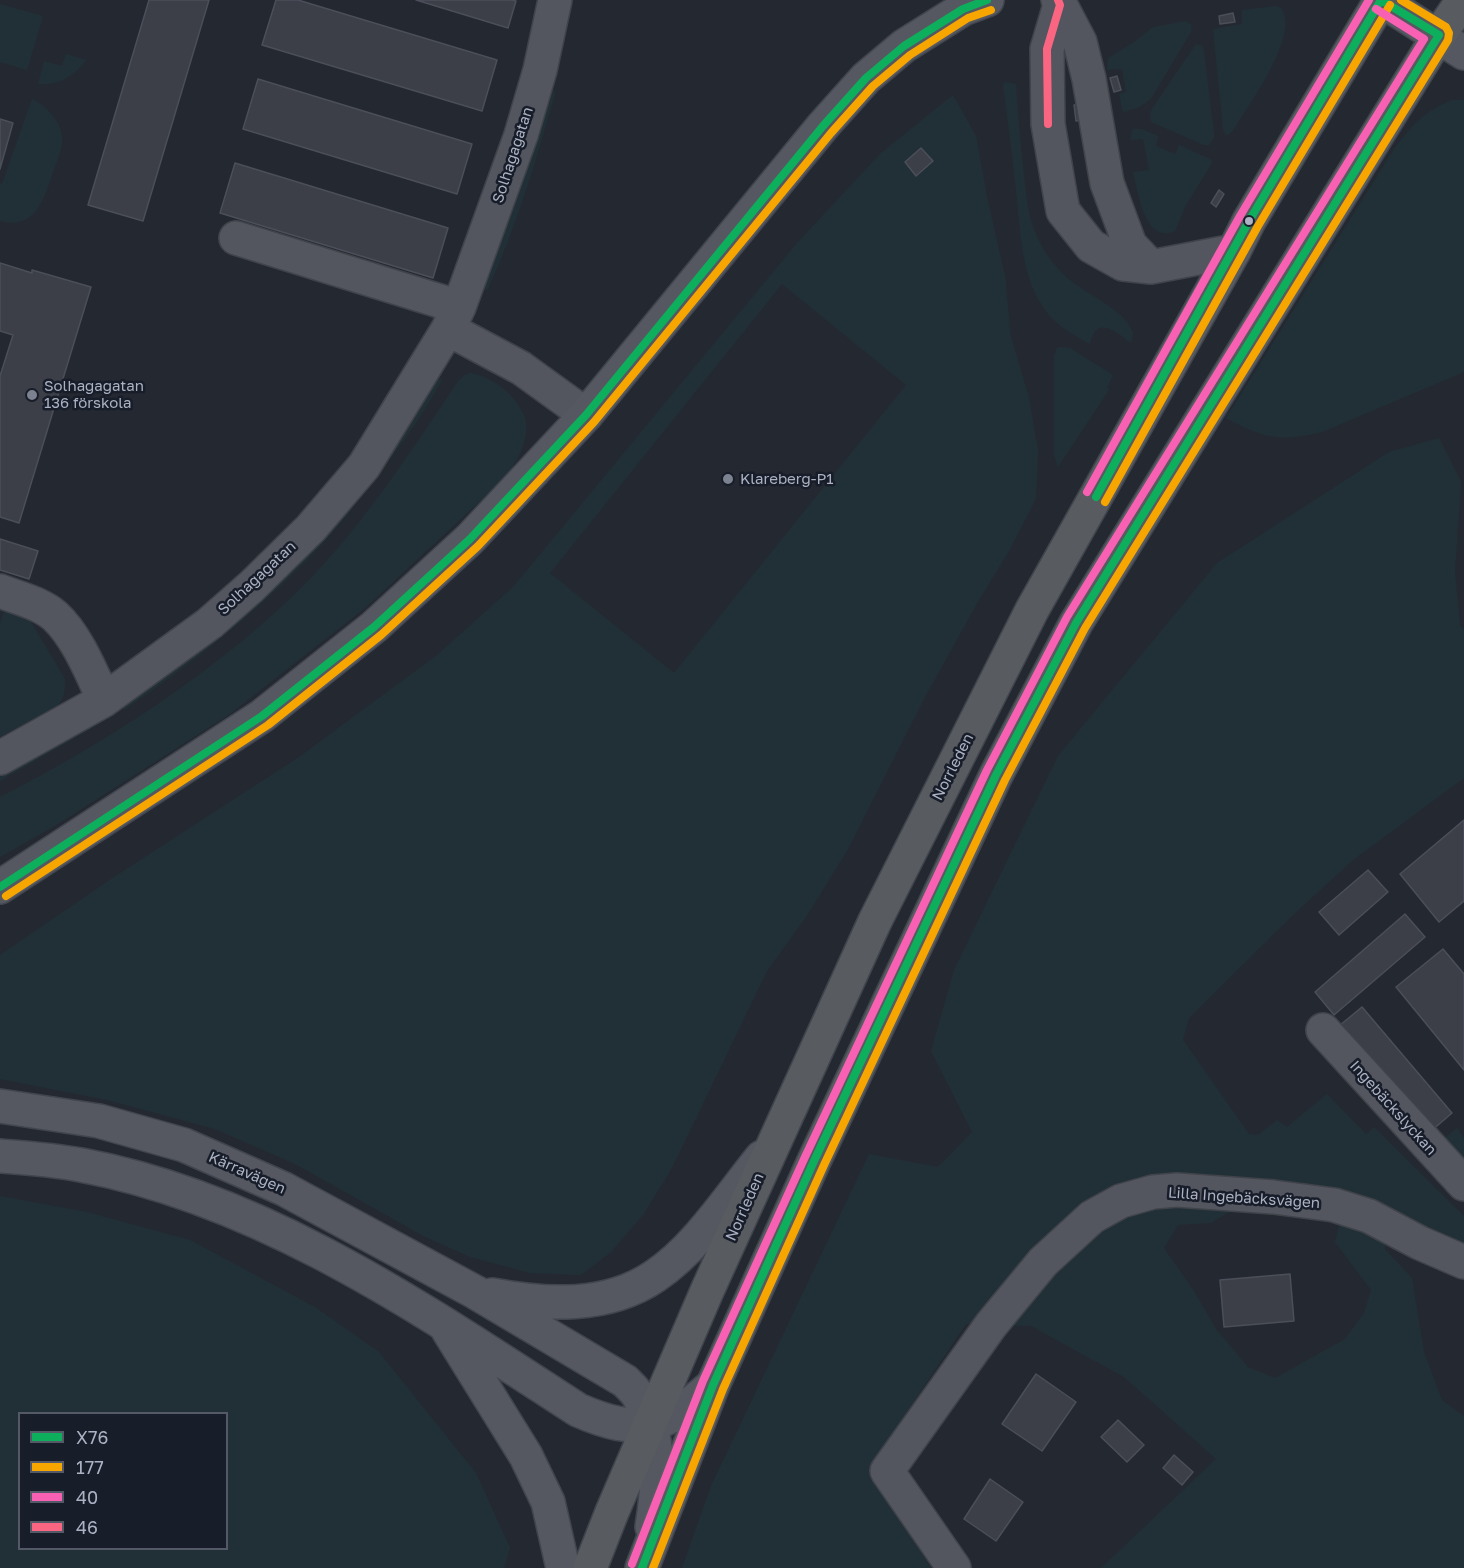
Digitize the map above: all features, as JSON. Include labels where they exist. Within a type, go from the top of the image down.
[{"type":"highway","name":"Norrleden","points":[[590,1568],[649,1425],[773,1144],[875,921],[1032,610],[1249,221],[1381,0]]},
{"type":"highway","points":[[645,1559],[713,1386],[814,1161],[996,775],[1076,623],[1451,44],[1463,0]]},
{"type":"main road","points":[[0,887],[262,716],[374,627],[470,539],[586,415],[823,126],[866,78],[904,46],[963,9],[987,0]]},
{"type":"main road","points":[[1381,0],[1451,44]]},
{"type":"main road","name":"Kärravägen","points":[[0,1106],[99,1121],[184,1145],[284,1189],[475,1293],[625,1381],[640,1397],[656,1449],[658,1474],[656,1508],[645,1559]]},
{"type":"main road","name":"Kärravägen","points":[[475,1293],[517,1300],[568,1303],[599,1299],[640,1285],[656,1276],[692,1244],[773,1144]]},
{"type":"main road","points":[[0,1156],[81,1165],[134,1177],[187,1194],[284,1234],[444,1323],[579,1410],[592,1416],[628,1426],[649,1425],[671,1418],[689,1407],[713,1386]]},
{"type":"main road","points":[[444,1323],[526,1456],[548,1502],[563,1568]]},
{"type":"street","name":"Solhagagatan","points":[[0,758],[104,700],[210,623],[252,586],[310,528],[364,466],[454,318],[521,135],[540,70],[555,0]]},
{"type":"street","points":[[1059,2],[1047,49],[1048,124],[1063,211],[1091,246],[1123,264],[1151,267],[1234,251]]},
{"type":"street","points":[[1059,2],[1080,42],[1089,79],[1107,183],[1130,245],[1151,267]]},
{"type":"street","points":[[236,238],[454,318],[586,415]]},
{"type":"street","points":[[0,591],[38,605],[55,616],[67,630],[90,668],[104,700]]},
{"type":"street","name":"Ingebäckslyckan","points":[[1323,1030],[1464,1184]]},
{"type":"street","name":"Lilla Ingebäcksvägen","points":[[954,1568],[887,1471],[990,1325],[1042,1262],[1092,1217],[1121,1201],[1153,1192],[1177,1190],[1273,1197],[1334,1205],[1369,1216],[1420,1243],[1464,1262]]},
{"type":"shaded area","points":[[0,4],[43,16],[27,70],[0,62]]},
{"type":"shaded area","points":[[1276,6],[1281,8],[1285,20],[1284,35],[1278,52],[1270,71],[1232,132],[1225,134],[1213,29],[1242,24],[1242,10]]},
{"type":"shaded area","points":[[1186,21],[1192,25],[1191,32],[1152,97],[1139,107],[1123,112],[1119,94],[1126,92],[1122,69],[1107,70],[1108,58],[1153,27]]},
{"type":"shaded area","points":[[1196,44],[1202,46],[1204,51],[1214,134],[1209,145],[1204,145],[1151,122],[1150,114],[1153,107]]},
{"type":"shaded area","points":[[66,54],[86,60],[77,71],[59,82],[38,84],[44,61],[62,66]]},
{"type":"shaded area","points":[[1005,82],[1016,84],[1027,201],[1030,218],[1040,244],[1065,276],[1123,317],[1133,333],[1131,343],[1107,328],[1097,330],[1090,344],[1086,342],[1057,323],[1035,294],[1023,251],[1003,85]]},
{"type":"shaded area","points":[[551,90],[554,90],[555,94],[533,169],[487,291],[484,289],[486,279],[520,191]]},
{"type":"shaded area","points":[[953,95],[976,136],[1005,276],[1011,337],[1029,397],[1038,451],[1036,499],[1009,551],[925,697],[847,851],[806,917],[767,971],[672,1168],[643,1215],[610,1253],[581,1275],[530,1273],[470,1257],[425,1237],[297,1165],[215,1129],[107,1100],[0,1079],[0,955],[111,879],[299,757],[437,655],[514,586],[797,243],[881,153]],"holes":[[[782,284],[906,385],[674,673],[550,573]]]},
{"type":"shaded area","points":[[32,99],[49,111],[57,123],[62,136],[60,151],[45,194],[36,211],[21,221],[12,223],[0,221],[0,183],[2,184]]},
{"type":"shaded area","points":[[1452,100],[1464,100],[1464,372],[1322,432],[1307,435],[1273,437],[1226,418],[1394,149],[1419,120]]},
{"type":"shaded area","points":[[1133,129],[1142,129],[1158,136],[1156,146],[1175,154],[1179,145],[1212,160],[1186,205],[1175,231],[1164,233],[1156,230],[1144,214],[1133,172],[1149,170],[1143,139],[1130,140]]},
{"type":"shaded area","points":[[1057,348],[1070,348],[1113,375],[1107,388],[1109,390],[1058,467],[1054,455],[1054,356]]},
{"type":"shaded area","points":[[471,373],[486,378],[504,389],[519,406],[525,419],[526,431],[523,446],[504,479],[365,608],[230,714],[58,824],[0,857],[0,797],[120,729],[197,676],[269,618],[302,587],[346,539],[423,434],[459,380]]},
{"type":"shaded area","points":[[440,378],[442,380],[407,436],[357,503],[318,548],[287,580],[220,639],[124,710],[121,703],[428,387]]},
{"type":"shaded area","points":[[1439,438],[1461,482],[1455,572],[1460,626],[1464,629],[1464,778],[1353,860],[1293,915],[1189,1018],[1183,1040],[1249,1134],[1258,1135],[1277,1120],[1287,1127],[1327,1094],[1366,1134],[1374,1127],[1464,1216],[1464,1252],[1386,1214],[1385,1249],[1412,1278],[1424,1352],[1442,1400],[1464,1416],[1464,1568],[1101,1568],[1216,1459],[1124,1377],[1031,1326],[966,1324],[869,1469],[931,1568],[682,1568],[711,1486],[869,1154],[938,1167],[972,1132],[931,1051],[954,970],[1058,756],[1217,563],[1389,452]],"holes":[[[1254,1197],[1344,1205],[1335,1242],[1371,1290],[1364,1313],[1345,1339],[1275,1378],[1248,1367],[1216,1329],[1194,1291],[1164,1248],[1178,1225],[1211,1223]]]},
{"type":"shaded area","points":[[5,608],[28,618],[65,679],[65,687],[63,697],[57,706],[0,737],[0,624]]},
{"type":"shaded area","points":[[111,713],[113,716],[0,781],[0,773]]},
{"type":"shaded area","points":[[1457,1128],[1464,1138],[1464,1167],[1446,1143],[1446,1137]]},
{"type":"shaded area","points":[[0,1196],[87,1212],[190,1240],[315,1307],[379,1352],[476,1473],[510,1548],[504,1568],[0,1568]]},
{"type":"building","points":[[149,0],[209,0],[143,221],[88,205]]},
{"type":"building","points":[[276,0],[298,0],[497,60],[482,111],[262,45]]},
{"type":"building","points":[[416,0],[512,0],[516,1],[508,28]]},
{"type":"building","points":[[1233,13],[1235,22],[1220,24],[1219,16]]},
{"type":"building","points":[[1117,76],[1121,90],[1114,92],[1110,78]]},
{"type":"building","points":[[258,79],[472,144],[457,194],[243,129]]},
{"type":"building","points":[[1081,104],[1084,119],[1076,121],[1074,105]]},
{"type":"building","points":[[0,119],[13,123],[0,169]]},
{"type":"building","points":[[921,148],[933,161],[916,176],[905,162]]},
{"type":"building","points":[[235,163],[448,228],[433,278],[220,213]]},
{"type":"building","points":[[1219,190],[1224,194],[1216,207],[1211,203]]},
{"type":"building","name":"Solhagagatan 136 förskola","points":[[0,263],[91,287],[19,523],[0,517],[0,376],[13,335],[0,331]]},
{"type":"building","points":[[0,539],[38,551],[29,579],[0,570]]},
{"type":"building","points":[[1464,820],[1464,901],[1439,922],[1400,874]]},
{"type":"building","points":[[1368,870],[1388,892],[1339,935],[1319,912]]},
{"type":"building","points":[[1405,914],[1425,937],[1334,1015],[1315,992]]},
{"type":"building","points":[[1443,949],[1464,974],[1464,1070],[1396,987]]},
{"type":"building","points":[[1362,1007],[1452,1113],[1430,1132],[1339,1026]]},
{"type":"building","points":[[1290,1274],[1294,1321],[1224,1327],[1220,1280]]},
{"type":"building","points":[[1036,1374],[1076,1402],[1042,1451],[1002,1424]]},
{"type":"building","points":[[1118,1420],[1144,1445],[1127,1462],[1101,1437]]},
{"type":"building","points":[[1174,1455],[1193,1472],[1182,1485],[1163,1468]]},
{"type":"building","points":[[990,1479],[1023,1502],[996,1541],[964,1519]]},
{"type":"transit line","name":"X76","points":[[0,887],[262,716],[374,627],[470,539],[586,415],[823,126],[866,78],[904,46],[963,9],[987,0]]},
{"type":"transit line","name":"46","points":[[1048,124],[1047,49],[1060,5],[1058,0]]},
{"type":"transit line","name":"40","points":[[1087,492],[1240,216],[1369,0]]},
{"type":"transit line","name":"X76","points":[[1096,497],[1249,221],[1381,0]]},
{"type":"transit line","name":"X76","points":[[642,1568],[713,1385],[814,1161],[996,775],[1076,623],[1439,35],[1381,0]]},
{"type":"transit line","name":"177","points":[[653,1568],[723,1389],[824,1165],[1005,780],[1085,628],[1448,40],[1449,33],[1446,27],[1401,0]]},
{"type":"transit line","name":"177","points":[[1105,502],[1258,226],[1390,5]]},
{"type":"transit line","name":"40","points":[[632,1564],[703,1381],[805,1157],[987,770],[1067,617],[1424,39],[1376,9]]},
{"type":"transit line","name":"177","points":[[6,896],[268,725],[381,635],[478,546],[594,422],[831,133],[873,86],[910,55],[968,18],[991,10]]},
{"type":"place","name":"Solhagagatan 136 förskola","points":[[32,395]]},
{"type":"place","name":"Klareberg-P1","points":[[728,479]]}]
